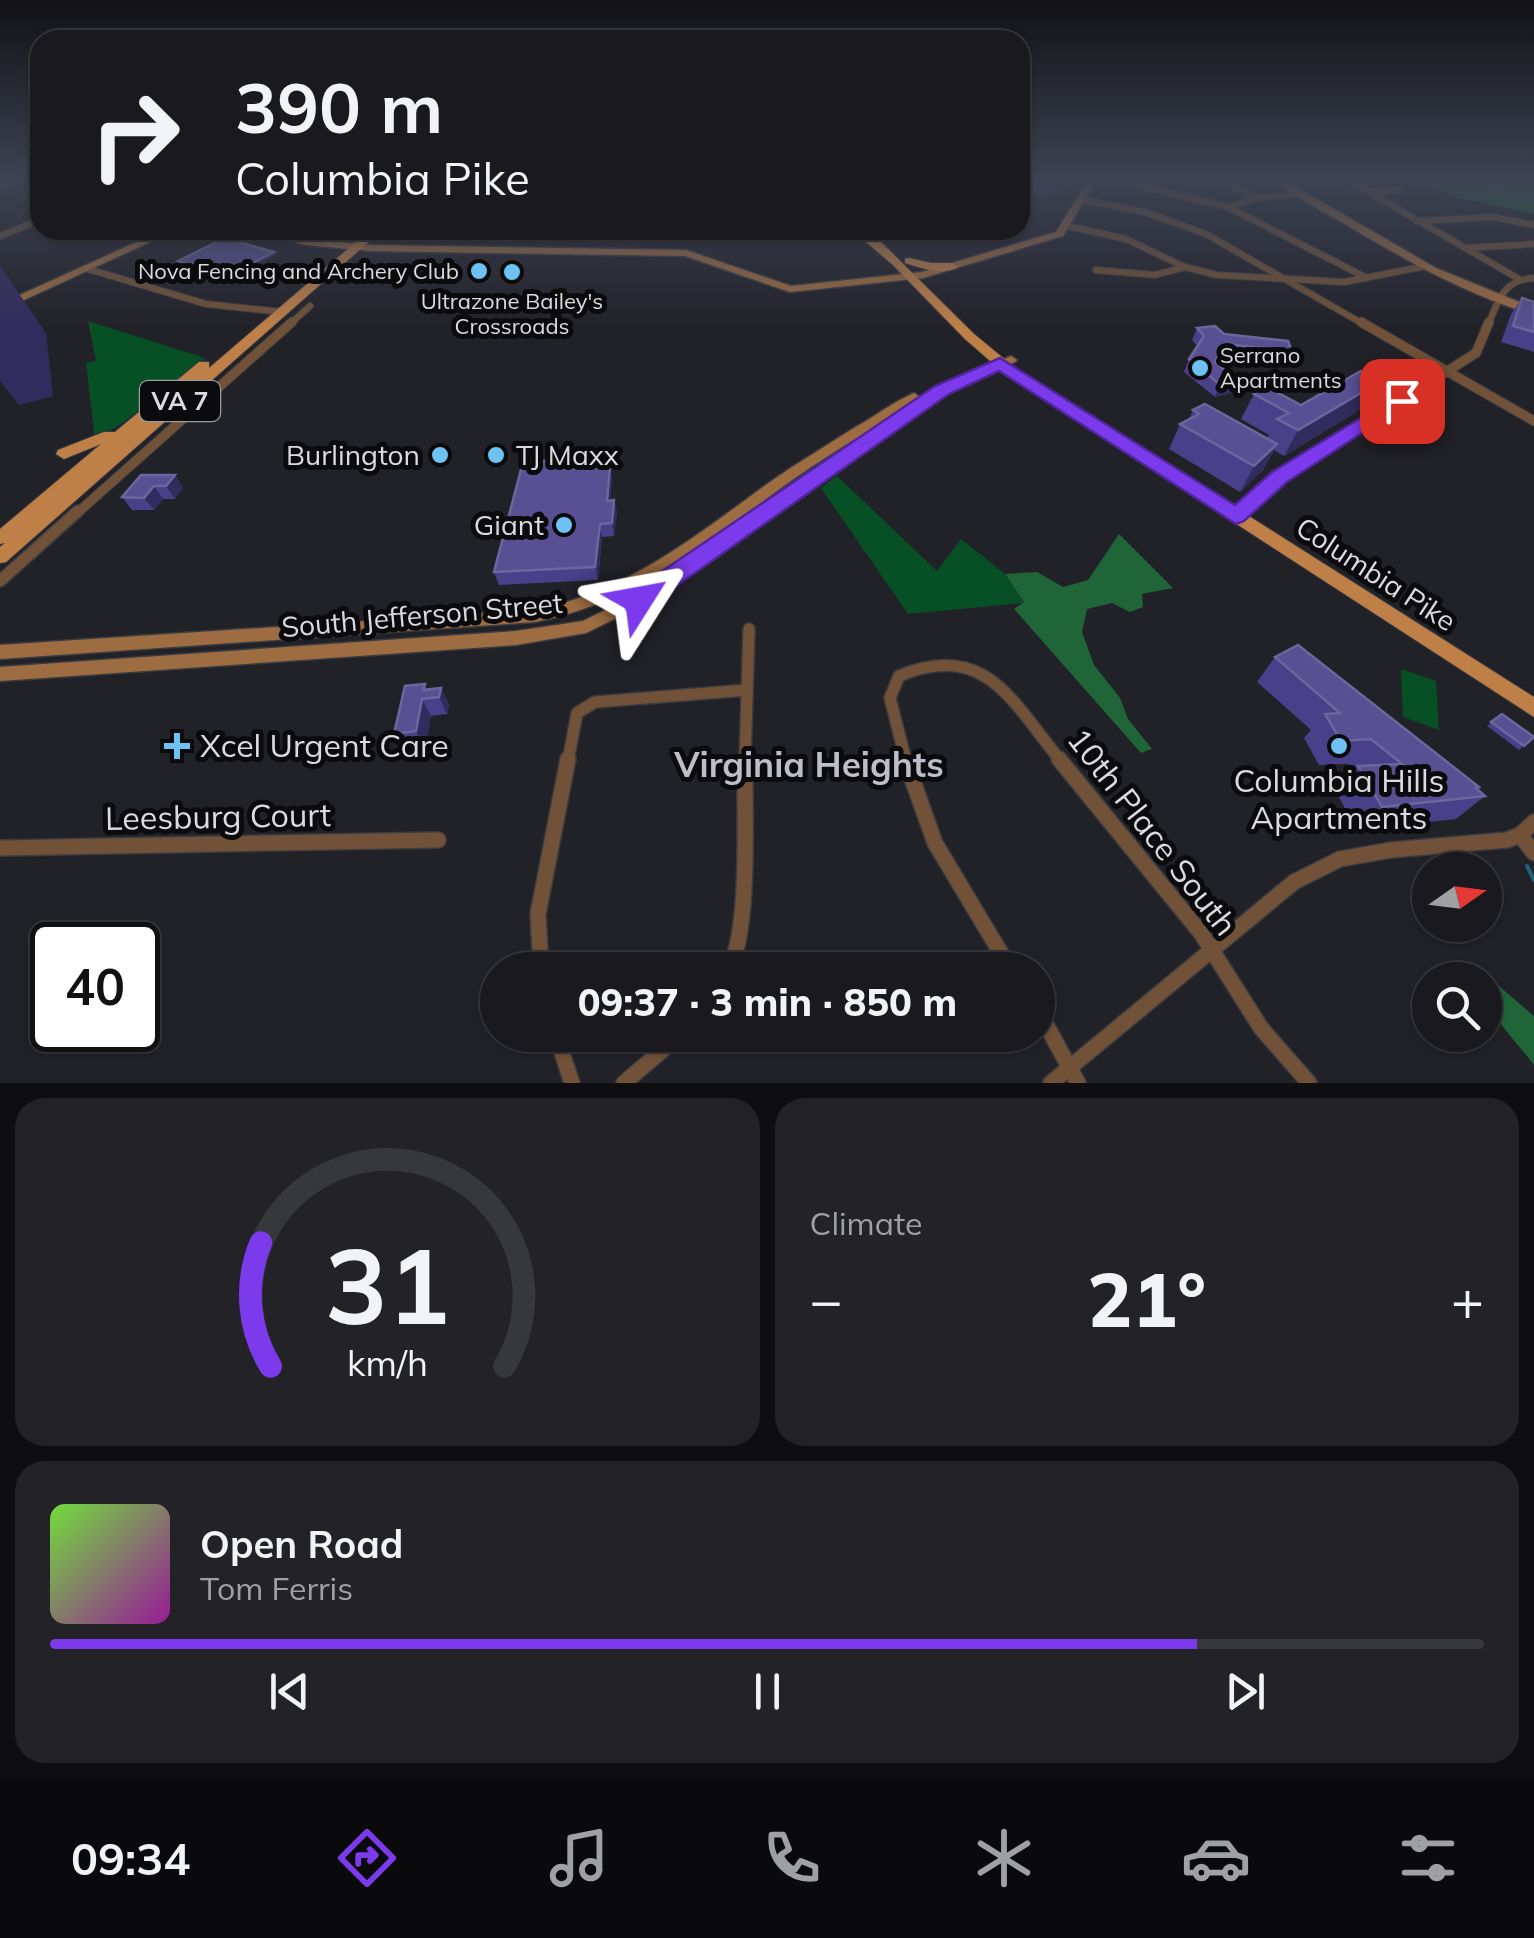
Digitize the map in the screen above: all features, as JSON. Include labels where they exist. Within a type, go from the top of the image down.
[{"type":"main road","name":"VA 7","points":[[351,247],[357,240]]},
{"type":"main road","name":"VA 7","points":[[0,557],[276,311],[362,240]]},
{"type":"main road","name":"Columbia Pike","points":[[870,240],[917,276],[1002,359],[1534,708]]},
{"type":"main road","name":"Columbia Pike","points":[[884,240],[909,261],[917,276]]},
{"type":"main road","points":[[909,261],[930,267],[952,267]]},
{"type":"main road","name":"VA 7","points":[[0,538],[160,402],[276,311]]},
{"type":"main road","points":[[64,454],[100,440],[160,402]]},
{"type":"main road","name":"Columbia Pike","points":[[1240,513],[1534,695]]},
{"type":"street","points":[[311,240],[351,247],[686,253],[790,288],[917,276],[1013,249],[1064,230]]},
{"type":"street","points":[[1085,230],[1126,238],[1185,267],[1217,276],[1368,279],[1421,266]]},
{"type":"street","points":[[1191,230],[1288,280],[1534,421]]},
{"type":"street","points":[[1270,230],[1368,279]]},
{"type":"street","points":[[1360,230],[1421,266],[1534,312]]},
{"type":"street","points":[[1432,230],[1520,278],[1534,278]]},
{"type":"street","points":[[0,305],[149,240]]},
{"type":"street","points":[[1466,248],[1534,244]]},
{"type":"street","points":[[1096,270],[1154,275],[1185,267]]},
{"type":"street","points":[[88,268],[206,304],[276,311]]},
{"type":"street","points":[[1240,513],[1280,477],[1476,353],[1502,289],[1520,278]]},
{"type":"street","points":[[0,581],[310,306]]},
{"type":"street","name":"South Jefferson Street","points":[[0,652],[535,616],[580,609],[627,586],[812,460],[933,384],[1002,359]]},
{"type":"street","name":"South Jefferson Street","points":[[0,674],[516,638],[586,627],[639,600],[942,390],[1002,359]]},
{"type":"street","points":[[735,952],[741,905],[749,629]]},
{"type":"street","name":"10th Place South","points":[[1000,952],[934,843],[906,768],[890,698],[899,676],[922,666],[948,662],[976,666],[987,672],[1211,948],[1261,1028],[1309,1083]]},
{"type":"street","points":[[540,952],[538,914],[574,719],[582,708],[595,702],[747,690]]},
{"type":"street","points":[[1052,1083],[1294,882],[1340,860],[1390,850],[1507,840],[1520,835],[1534,822]]},
{"type":"street","points":[[1520,835],[1534,853]]},
{"type":"street","name":"Leesburg Court","points":[[0,848],[438,840]]},
{"type":"street","points":[[1055,1040],[1078,1083]]},
{"type":"street","points":[[562,1052],[572,1083]]},
{"type":"street","points":[[624,1083],[660,1052]]},
{"type":"green space","points":[[88,321],[205,358],[95,440],[86,363],[96,361]]},
{"type":"green space","points":[[837,476],[937,571],[961,539],[1005,574],[1024,603],[908,614],[821,488]]},
{"type":"green space","points":[[1119,534],[1173,588],[1142,594],[1143,607],[1130,612],[1112,603],[1087,609],[1082,632],[1094,665],[1152,749],[1141,753],[1014,609],[1024,602],[1005,574],[1037,572],[1063,587],[1088,580]]},
{"type":"green space","points":[[1401,669],[1436,681],[1439,730],[1403,717]]},
{"type":"green space","points":[[1502,989],[1534,1016],[1534,1065],[1502,1025]]},
{"type":"building","points":[[221,240],[274,252],[235,272],[178,261]]},
{"type":"building","points":[[1522,298],[1534,302],[1534,332],[1513,326]]},
{"type":"building","points":[[1215,326],[1224,334],[1288,341],[1292,351],[1225,344],[1215,362],[1238,381],[1220,385],[1189,359],[1204,336],[1197,328]]},
{"type":"building","points":[[1361,371],[1381,381],[1298,430],[1277,419],[1289,413],[1254,394],[1267,387],[1301,405]]},
{"type":"building","points":[[1205,404],[1277,444],[1254,466],[1180,424],[1199,414],[1193,410]]},
{"type":"building","name":"Giant","points":[[564,460],[562,469],[610,467],[607,501],[614,500],[612,523],[600,524],[595,567],[494,572],[523,462]]},
{"type":"building","points":[[141,475],[175,475],[166,486],[154,486],[144,498],[122,497]]},
{"type":"building","points":[[1298,645],[1479,787],[1476,788],[1485,796],[1382,807],[1358,766],[1402,764],[1371,739],[1341,741],[1325,714],[1340,713],[1275,657]]},
{"type":"building","points":[[425,684],[423,690],[441,688],[439,697],[422,699],[416,731],[394,734],[405,686]]},
{"type":"building","points":[[1502,714],[1534,737],[1524,746],[1491,722]]},
{"type":"waterway","points":[[1527,866],[1534,880]]},
{"type":"place","name":"Nova Fencing and Archery Club","points":[[479,271]]},
{"type":"place","name":"Ultrazone Bailey's Crossroads","points":[[512,272]]},
{"type":"place","name":"Serrano Apartments","points":[[1200,368]]},
{"type":"place","name":"Burlington","points":[[440,455]]},
{"type":"place","name":"TJ Maxx","points":[[496,455]]},
{"type":"place","name":"Giant","points":[[564,525]]},
{"type":"place","name":"Xcel Urgent Care","points":[[177,746]]},
{"type":"place","name":"Columbia Hills Apartments","points":[[1339,746]]},
{"type":"district","name":"Virginia Heights","points":[[809,765]]},
{"type":"route","points":[[639,600],[942,390],[1000,364],[1236,516],[1280,477],[1402,401]]}]
